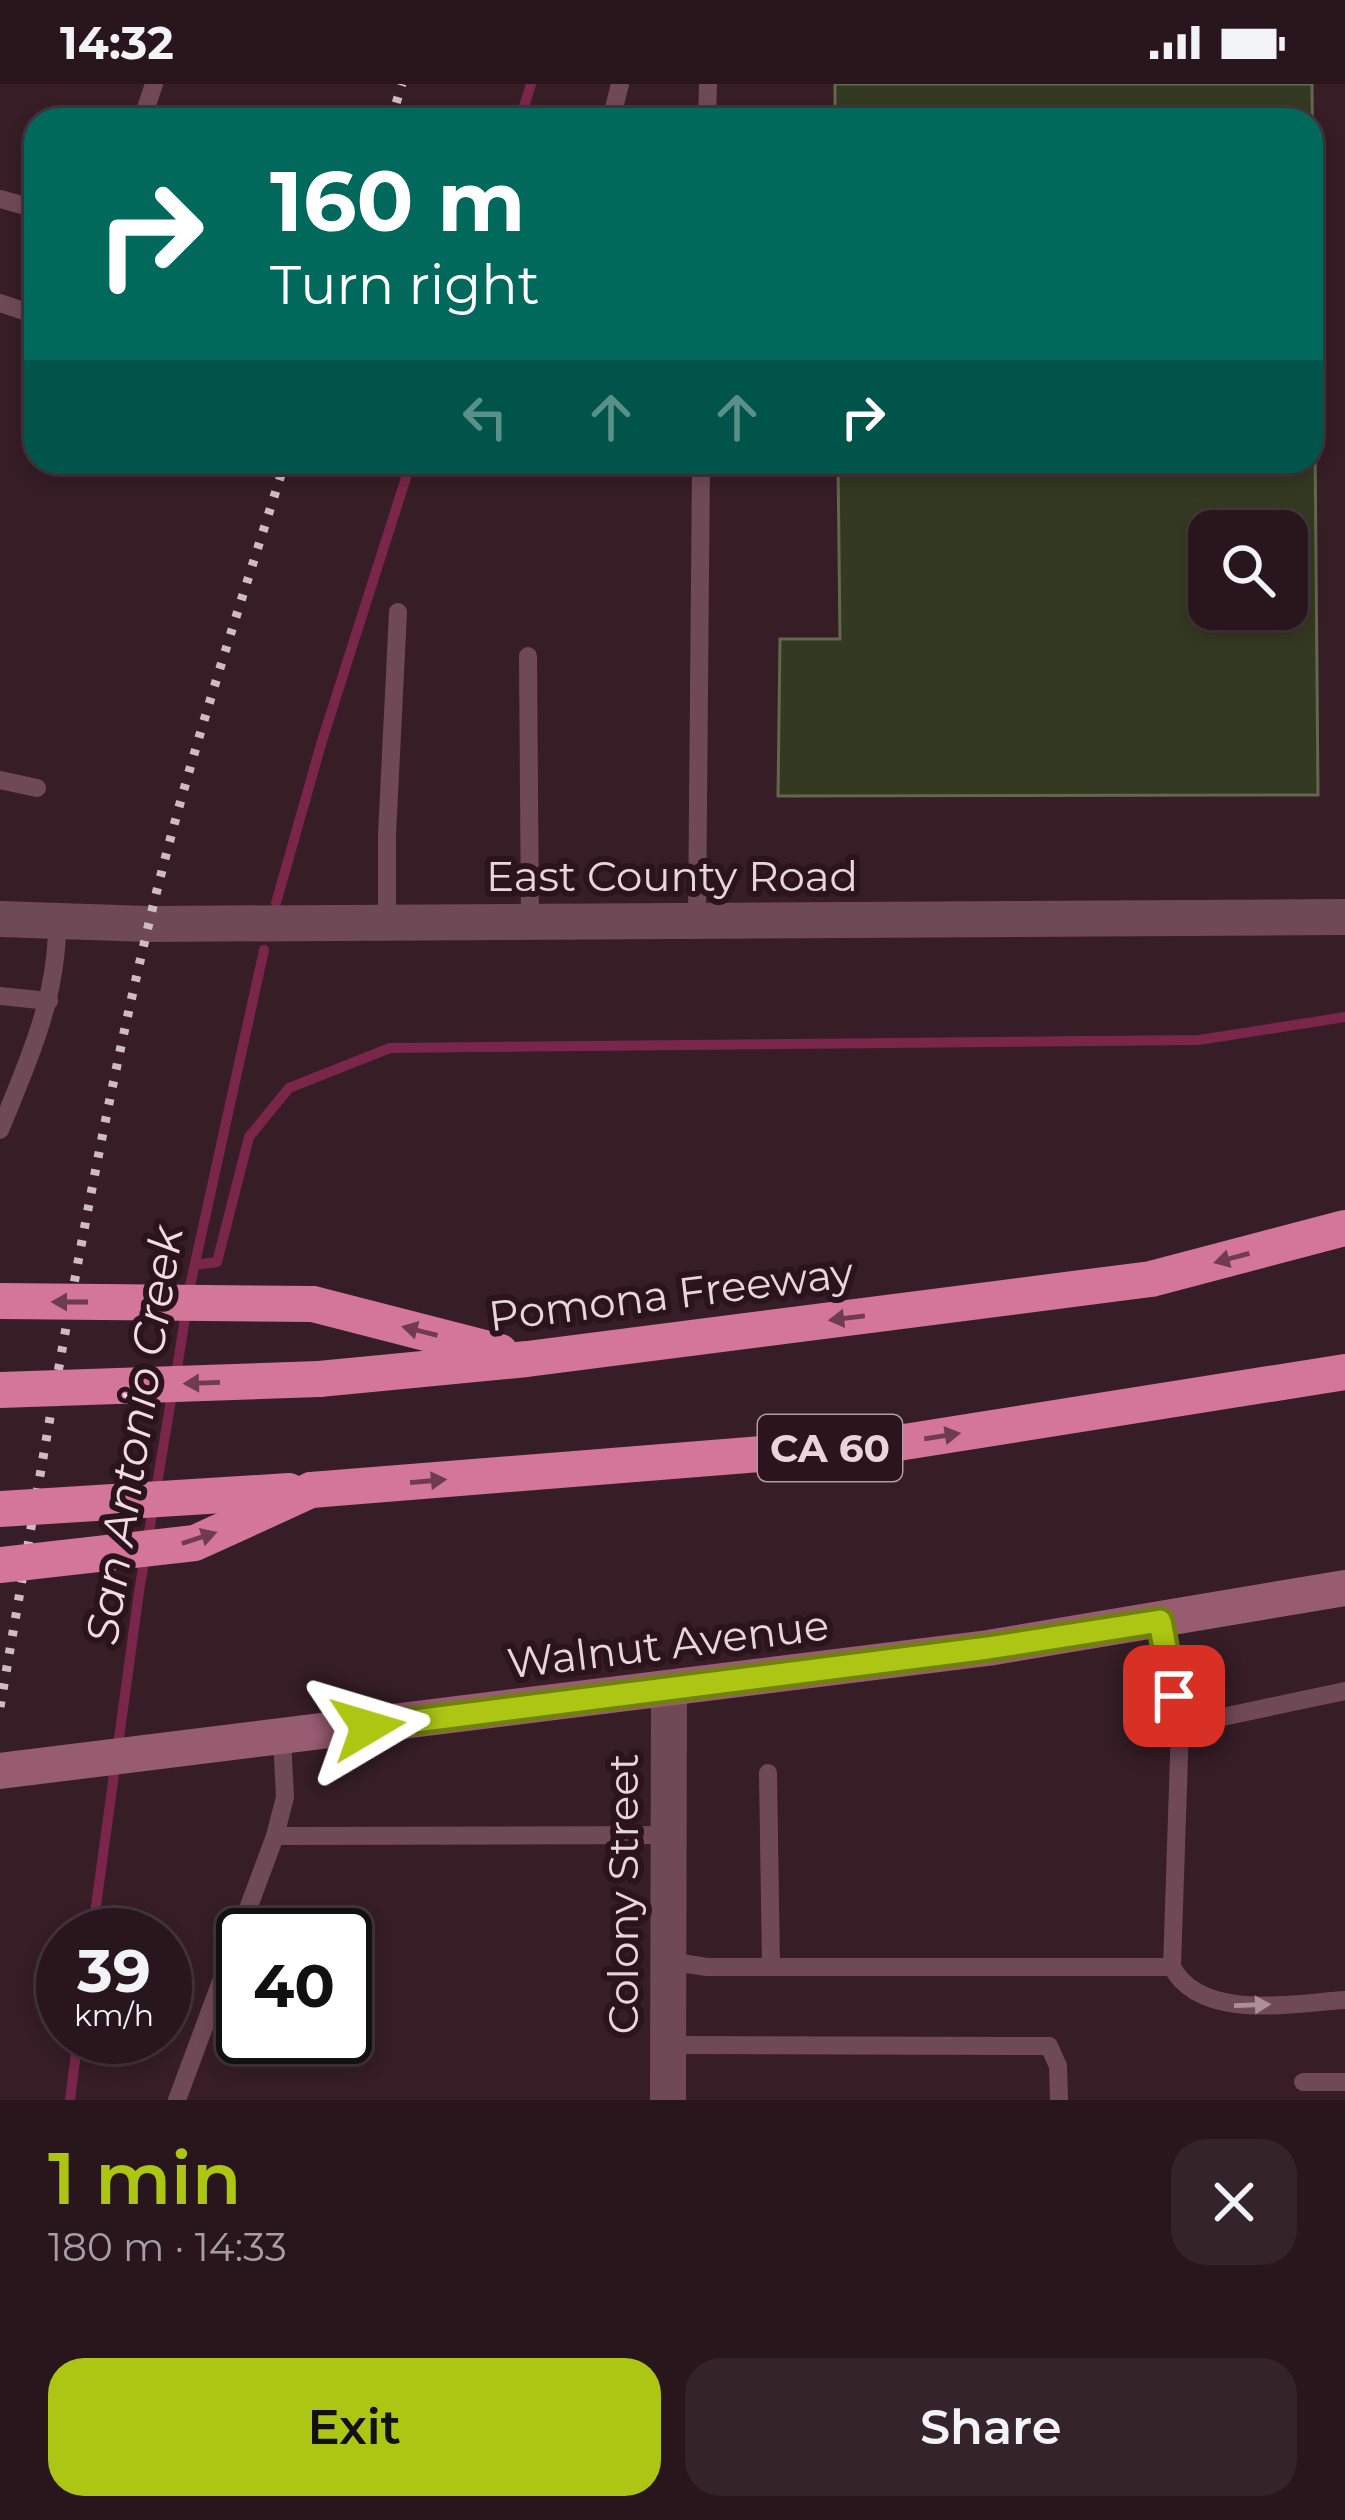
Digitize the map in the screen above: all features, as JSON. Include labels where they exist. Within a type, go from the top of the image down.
[{"type":"highway","name":"Pomona Freeway","points":[[0,1390],[319,1379],[526,1359],[1150,1280],[1345,1228]]},
{"type":"highway","points":[[0,1301],[313,1304],[526,1359]]},
{"type":"highway","name":"CA 60","points":[[0,1509],[311,1490],[898,1443],[1345,1372]]},
{"type":"highway","points":[[0,1565],[194,1543],[311,1490]]},
{"type":"street","name":"East County Road","points":[[0,919],[530,922],[1345,917]]},
{"type":"street","name":"Walnut Avenue","points":[[0,1772],[669,1689],[1160,1621],[1345,1588]]},
{"type":"street","name":"Colony Street","points":[[668,2100],[669,1689]]},
{"type":"lane","points":[[697,921],[701,474]]},
{"type":"lane","points":[[387,922],[398,612]]},
{"type":"lane","points":[[527,656],[530,922]]},
{"type":"lane","points":[[0,780],[38,788]]},
{"type":"lane","points":[[0,1130],[49,1001],[58,961],[57,922]]},
{"type":"lane","points":[[0,996],[49,1001]]},
{"type":"lane","points":[[1160,1621],[1180,1726],[1172,1967],[1181,1981],[1231,2006],[1345,2000]]},
{"type":"lane","points":[[1180,1726],[1345,1691]]},
{"type":"lane","points":[[176,2100],[275,1836],[284,1797],[282,1738]]},
{"type":"lane","points":[[768,1773],[770,1967]]},
{"type":"lane","points":[[275,1836],[668,1834]]},
{"type":"lane","points":[[668,1961],[706,1967],[1172,1967]]},
{"type":"lane","points":[[668,2045],[1049,2046],[1058,2066],[1059,2100]]},
{"type":"lane","points":[[1303,2082],[1345,2082]]},
{"type":"building","points":[[835,84],[1312,84],[1312,108],[835,108]]},
{"type":"building","points":[[838,474],[1315,474],[1318,795],[778,796],[780,639],[840,639]]},
{"type":"waterway","name":"San Antonio Creek","points":[[524,108],[531,84]]},
{"type":"waterway","name":"San Antonio Creek","points":[[276,903],[407,474]]},
{"type":"waterway","name":"San Antonio Creek","points":[[176,1375],[190,1286],[264,950]]},
{"type":"waterway","points":[[195,1265],[217,1262],[249,1137],[289,1088],[390,1048],[1199,1040],[1345,1017]]},
{"type":"waterway","name":"San Antonio Creek","points":[[96,1908],[172,1394]]},
{"type":"waterway","name":"San Antonio Creek","points":[[70,2100],[75,2064]]},
{"type":"railway","points":[[395,108],[402,84]]},
{"type":"railway","points":[[0,1707],[68,1314],[149,923],[213,691],[281,474]]},
{"type":"route","points":[[368,1727],[988,1648],[1160,1621],[1174,1696]]}]
